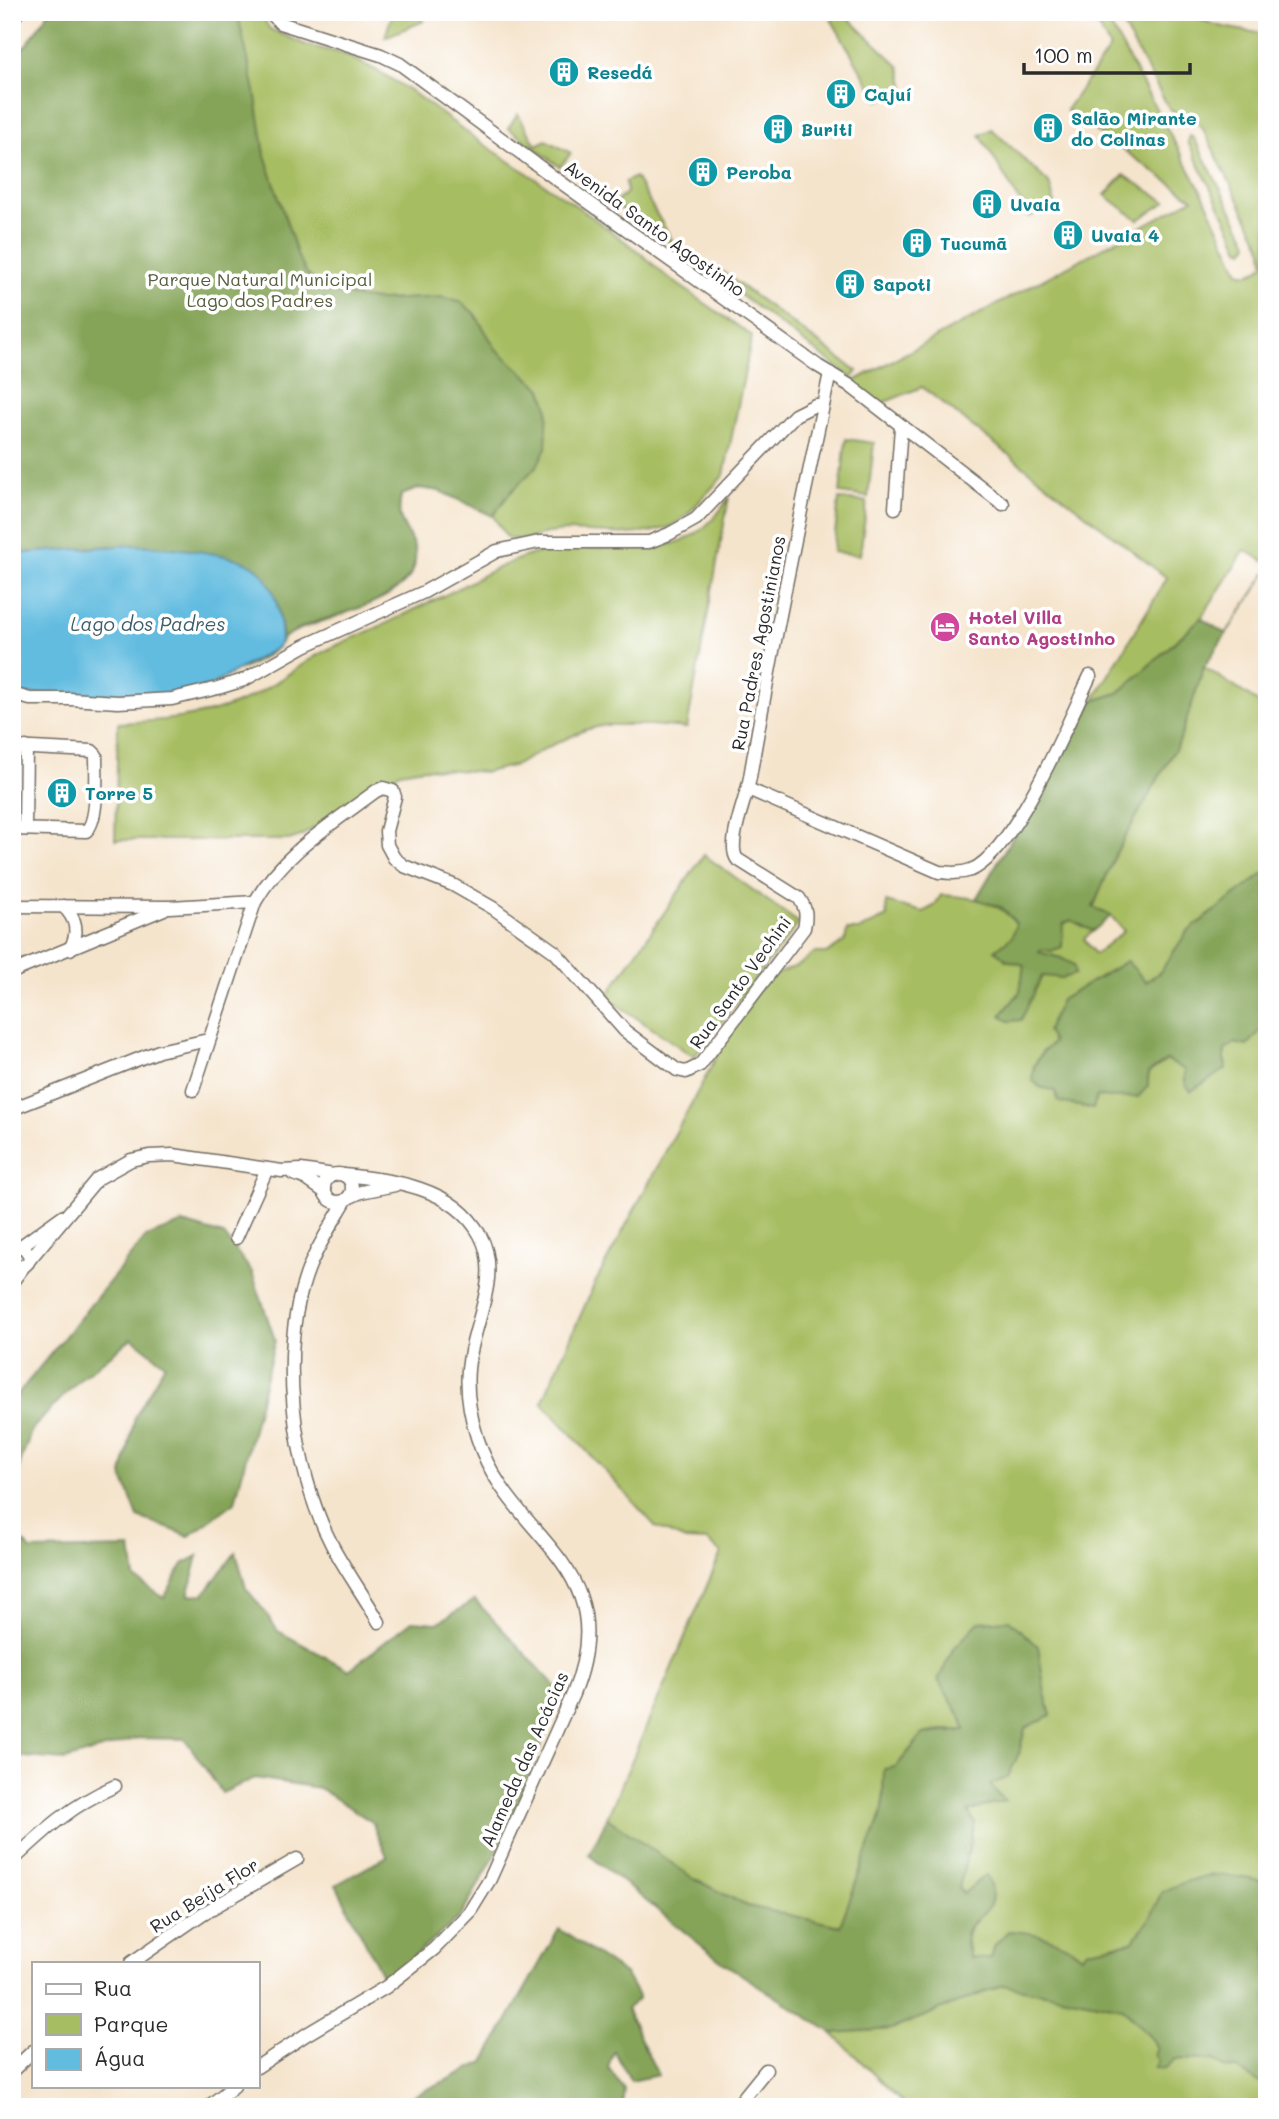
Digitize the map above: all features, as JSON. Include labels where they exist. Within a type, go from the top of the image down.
[{"type":"street","points":[[12,20],[18,12]]},
{"type":"street","name":"Avenida Santo Agostinho","points":[[270,12],[280,23],[381,55],[400,64],[552,176],[849,385],[1003,504]]},
{"type":"street","name":"Rua Padres Agostinianos","points":[[787,890],[737,859],[733,842],[748,789],[768,670],[830,373]]},
{"type":"street","points":[[12,694],[30,699],[118,702],[172,699],[195,694],[244,680],[304,646],[424,592],[497,551],[539,542],[649,542],[696,519],[794,415],[815,405],[823,405]]},
{"type":"street","points":[[895,508],[901,427]]},
{"type":"street","points":[[748,789],[939,872],[953,874],[971,870],[986,860],[1031,799],[1090,676]]},
{"type":"street","points":[[92,751],[96,755],[96,766],[93,820],[90,829],[19,829],[19,747],[92,751],[108,752]]},
{"type":"street","name":"Rua Santo Vechini","points":[[193,1090],[255,902],[267,881],[283,863],[376,790],[389,789],[395,797],[386,831],[387,845],[394,858],[404,866],[453,885],[494,908],[555,952],[625,1031],[677,1070],[686,1072],[700,1065],[804,928],[807,918],[805,906],[787,890]]},
{"type":"street","points":[[12,906],[170,907],[255,902]]},
{"type":"street","points":[[63,906],[72,914],[75,926],[76,937],[70,949]]},
{"type":"street","points":[[12,972],[170,907]]},
{"type":"street","points":[[12,1109],[159,1051],[208,1040]]},
{"type":"street","points":[[18,1264],[97,1179],[131,1160],[149,1156],[173,1155],[282,1171],[305,1178],[335,1202],[361,1192],[399,1184]]},
{"type":"street","points":[[236,1238],[267,1169]]},
{"type":"street","name":"Alameda das Acácias","points":[[259,2066],[386,1987],[435,1949],[469,1913],[490,1879],[573,1695],[582,1674],[586,1647],[581,1596],[569,1570],[496,1482],[483,1457],[472,1422],[468,1370],[473,1337],[489,1274],[487,1252],[480,1235],[468,1218],[453,1204],[432,1193],[379,1179],[301,1170],[282,1171]]},
{"type":"street","points":[[327,1228],[325,1184],[339,1175],[352,1186],[347,1199],[327,1228],[309,1268],[293,1338],[292,1390],[298,1440],[314,1502],[332,1544],[379,1622]]},
{"type":"street","points":[[17,1248],[64,1216]]},
{"type":"street","points":[[12,1282],[18,1264],[29,1252],[17,1248]]},
{"type":"street","points":[[12,1861],[69,1810],[115,1786]]},
{"type":"street","name":"Rua Beíja Flor","points":[[132,1962],[202,1914],[297,1859]]},
{"type":"street","points":[[12,2071],[32,2052]]},
{"type":"street","points":[[736,2107],[766,2070]]},
{"type":"street","points":[[208,2107],[232,2088]]},
{"type":"green space","name":"Parque Natural Municipal Lago dos Padres","points":[[49,12],[259,12],[270,29],[306,45],[344,54],[412,92],[476,139],[574,204],[637,250],[666,276],[752,336],[724,475],[686,516],[670,527],[630,534],[567,531],[528,539],[508,539],[493,516],[440,491],[420,488],[401,495],[399,506],[402,524],[415,554],[414,568],[407,580],[378,600],[287,635],[270,653],[245,668],[12,697],[12,58],[28,43]]},
{"type":"green space","points":[[49,12],[242,12],[238,15],[255,91],[265,155],[298,257],[307,274],[322,287],[360,298],[381,300],[441,297],[460,301],[475,314],[496,349],[542,389],[548,408],[546,448],[537,466],[509,494],[493,516],[440,491],[420,488],[401,495],[400,517],[415,551],[413,567],[405,581],[375,602],[304,626],[283,638],[277,601],[236,559],[153,546],[110,546],[12,554],[12,58],[28,43]]},
{"type":"green space","points":[[393,12],[419,12],[424,21],[385,37]]},
{"type":"green space","points":[[842,12],[900,67],[905,88],[879,101],[831,19]]},
{"type":"green space","points":[[1090,12],[1103,12],[1204,196],[1239,272],[1246,274],[1256,271],[1264,264],[1263,249],[1202,127],[1196,121],[1170,110],[1115,12],[1188,12],[1216,25],[1267,34],[1267,563],[1245,550],[1201,618],[1118,693],[1093,701],[1167,578],[922,387],[880,404],[851,383],[1193,199],[1066,110],[1110,48]]},
{"type":"green space","points":[[518,114],[536,145],[546,140],[571,153],[560,167],[508,128]]},
{"type":"green space","points":[[992,129],[1049,183],[1055,204],[1029,217],[980,135]]},
{"type":"green space","points":[[1190,136],[1194,138],[1249,244],[1244,250],[1240,248],[1188,142]]},
{"type":"green space","points":[[1124,175],[1166,202],[1138,220],[1105,195]]},
{"type":"green space","points":[[635,177],[676,247],[614,204],[627,192],[625,182]]},
{"type":"green space","points":[[718,269],[857,371],[852,378],[708,271]]},
{"type":"green space","points":[[846,439],[874,443],[868,497],[840,493]]},
{"type":"green space","points":[[729,497],[687,728],[605,725],[585,730],[516,765],[486,772],[424,768],[400,772],[301,836],[289,840],[115,840],[118,723],[194,715],[248,699],[328,649],[527,556],[583,548],[638,549],[664,546],[688,538],[710,523]]},
{"type":"green space","points":[[839,499],[867,502],[860,555],[833,552]]},
{"type":"green space","points":[[1201,618],[1226,634],[1204,667],[1179,742],[1116,853],[1093,907],[1111,916],[1093,931],[1071,920],[1063,924],[1062,947],[1051,951],[1042,949],[1038,952],[1061,958],[1074,965],[1075,974],[1063,978],[1042,976],[1021,1020],[1009,1021],[1001,1015],[1020,992],[1024,965],[1007,960],[995,950],[1012,937],[1016,923],[1003,908],[976,899],[1093,701],[1118,693]]},
{"type":"green space","points":[[1204,667],[1267,708],[1267,871],[1188,932],[1160,972],[1145,982],[1126,961],[1061,1000],[1053,1043],[1042,1052],[1033,1068],[1040,1087],[1111,1098],[1167,1060],[1185,1070],[1186,1084],[1226,1064],[1225,1050],[1235,1043],[1247,1046],[1267,1023],[1267,1882],[1211,1874],[1161,1893],[1151,1917],[1132,1942],[1088,1950],[1081,1956],[1066,1945],[1017,1931],[995,1945],[991,1958],[970,1958],[967,1941],[969,1929],[989,1907],[986,1876],[963,1895],[959,1888],[975,1824],[968,1811],[1004,1801],[990,1786],[1019,1753],[1025,1728],[1050,1714],[1045,1694],[962,1719],[965,1730],[923,1734],[896,1767],[884,1770],[883,1809],[840,1926],[748,1906],[694,1879],[607,1818],[721,1553],[707,1541],[685,1540],[656,1527],[542,1402],[594,1285],[734,1024],[767,978],[799,965],[814,953],[828,953],[845,941],[847,930],[859,930],[887,917],[886,902],[923,912],[934,906],[941,895],[973,898],[999,908],[1016,923],[1007,960],[1024,964],[1020,992],[1002,1015],[1042,975],[1063,978],[1061,958],[1037,952],[1042,949],[1051,951],[1063,924],[1071,920],[1093,931],[1084,939],[1095,954],[1124,931],[1111,916],[1093,908],[1116,852],[1179,742]]},
{"type":"green space","points":[[704,855],[799,923],[694,1057],[606,997]]},
{"type":"green space","points":[[1267,871],[1267,1023],[1247,1046],[1235,1043],[1225,1050],[1226,1069],[1191,1091],[1185,1084],[1185,1070],[1167,1060],[1148,1073],[1148,1086],[1138,1097],[1097,1096],[1093,1109],[1059,1102],[1055,1091],[1040,1087],[1032,1080],[1038,1059],[1053,1043],[1047,1031],[1061,1000],[1127,961],[1146,982],[1160,972],[1187,932]]},
{"type":"green space","points":[[183,1223],[224,1235],[252,1272],[275,1340],[235,1502],[189,1536],[138,1517],[122,1475],[135,1417],[165,1364],[132,1338],[81,1378],[32,1429],[18,1470],[12,1502],[12,1401],[146,1237]]},
{"type":"green space","points":[[12,1531],[31,1550],[131,1548],[135,1578],[164,1598],[183,1564],[198,1556],[188,1595],[204,1594],[236,1552],[246,1588],[278,1631],[349,1670],[412,1621],[437,1623],[475,1600],[562,1693],[498,1850],[461,1916],[385,1981],[336,1885],[387,1856],[372,1822],[319,1788],[255,1778],[222,1793],[185,1739],[138,1738],[65,1760],[12,1756]]},
{"type":"green space","points":[[1009,1620],[1038,1646],[1051,1715],[1025,1728],[1019,1753],[1008,1777],[990,1785],[1005,1801],[968,1811],[975,1824],[959,1888],[963,1894],[986,1875],[992,1891],[988,1908],[972,1923],[967,1932],[966,1943],[970,1958],[991,1958],[995,1945],[1008,1931],[1047,1938],[1066,1945],[1082,1956],[1088,1950],[1132,1942],[1151,1917],[1161,1893],[1190,1880],[1224,1875],[1267,1882],[1267,2087],[1236,2069],[1225,2068],[1215,2060],[1175,2059],[1164,2068],[1155,2067],[1158,2061],[1154,2055],[1157,2048],[1123,2008],[1003,1985],[892,2029],[832,2033],[722,1962],[589,1855],[607,1818],[694,1879],[747,1906],[840,1926],[883,1809],[884,1769],[896,1767],[923,1734],[965,1730],[962,1719],[938,1680],[954,1648],[979,1622]]},
{"type":"green space","points":[[559,1929],[626,1975],[639,1998],[626,2009],[658,2075],[631,2081],[614,2051],[608,2067],[624,2089],[622,2107],[391,2107],[484,2062]]},
{"type":"green space","points":[[1003,1984],[1123,2008],[1157,2048],[1158,2061],[1155,2067],[1174,2059],[1215,2060],[1225,2068],[1236,2069],[1267,2087],[1267,2107],[907,2107],[832,2033],[892,2029]]},
{"type":"water","name":"Lago dos Padres","points":[[132,545],[177,548],[231,557],[255,567],[271,587],[275,599],[281,628],[278,647],[210,686],[171,698],[12,694],[12,554]]},
{"type":"place","name":"Resedá","points":[[564,72]]},
{"type":"place","name":"Cajuí","points":[[841,94]]},
{"type":"place","name":"Salão Mirante do Colinas","points":[[1048,128]]},
{"type":"place","name":"Buriti","points":[[778,129]]},
{"type":"place","name":"Peroba","points":[[703,172]]},
{"type":"place","name":"Uvaia","points":[[987,204]]},
{"type":"place","name":"Uvaia 4","points":[[1068,235]]},
{"type":"place","name":"Tucumã","points":[[917,243]]},
{"type":"place","name":"Sapoti","points":[[850,284]]},
{"type":"place","name":"Hotel Villa Santo Agostinho","points":[[945,627]]},
{"type":"place","name":"Torre 5","points":[[62,793]]}]
